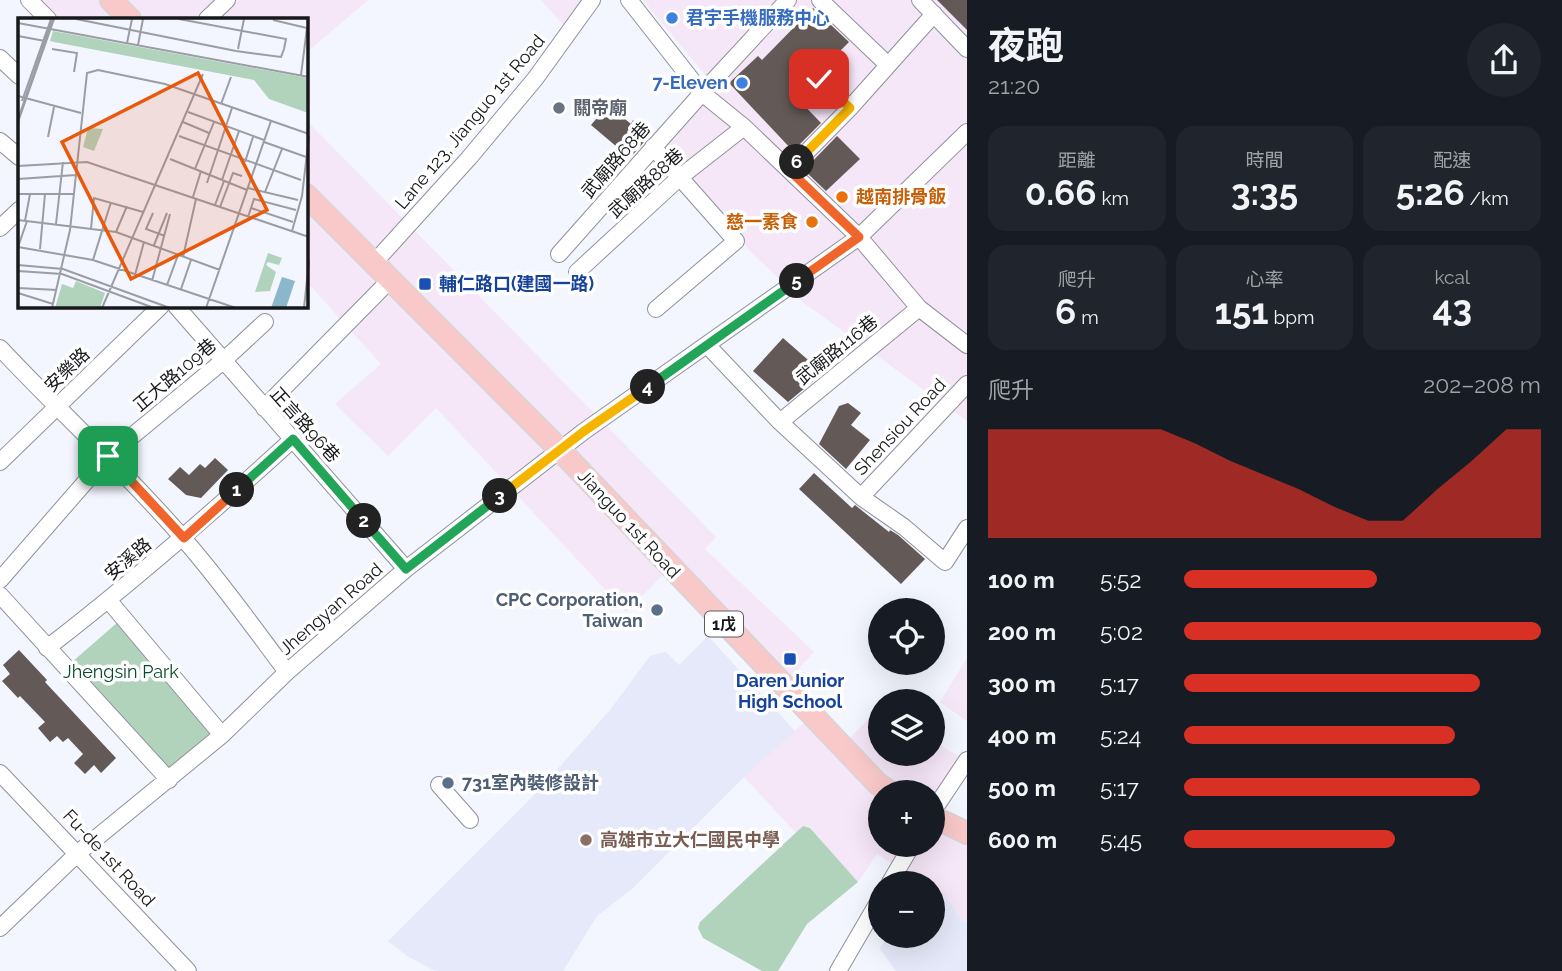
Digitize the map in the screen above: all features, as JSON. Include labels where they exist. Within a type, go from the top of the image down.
[{"type":"main road","points":[[111,0],[127,18]]},
{"type":"main road","name":"Jianguo 1st Road","points":[[308,197],[560,450],[874,780]]},
{"type":"main road","points":[[945,823],[967,833]]},
{"type":"street","points":[[29,0],[47,18]]},
{"type":"street","points":[[208,18],[227,0]]},
{"type":"street","name":"Lane 123, Jianguo 1st Road","points":[[373,264],[461,168],[535,79],[592,0]]},
{"type":"street","name":"武廟路68巷","points":[[559,254],[788,0]]},
{"type":"street","points":[[820,0],[888,65]]},
{"type":"street","points":[[920,0],[967,49]]},
{"type":"street","points":[[634,1],[702,93],[744,127],[859,237],[919,308],[967,345]]},
{"type":"street","points":[[789,170],[850,108],[934,14]]},
{"type":"street","points":[[0,58],[18,75]]},
{"type":"street","points":[[819,79],[850,108]]},
{"type":"street","name":"武廟路88巷","points":[[577,272],[679,178],[744,127]]},
{"type":"street","name":"Jhengyan Road","points":[[0,928],[78,853],[222,735],[287,672],[406,569],[560,450],[859,237],[967,132]]},
{"type":"street","points":[[0,141],[18,156]]},
{"type":"street","points":[[653,147],[736,241],[656,309]]},
{"type":"street","points":[[0,228],[18,211]]},
{"type":"street","points":[[264,408],[390,280]]},
{"type":"street","name":"安樂路","points":[[0,462],[159,308]]},
{"type":"street","name":"正言路96巷","points":[[178,308],[406,569]]},
{"type":"street","name":"武廟路116巷","points":[[780,422],[919,308]]},
{"type":"street","name":"正大路109巷","points":[[0,580],[108,456],[223,361],[265,322]]},
{"type":"street","points":[[706,345],[780,422],[860,497],[904,527],[945,562],[967,528]]},
{"type":"street","points":[[0,348],[56,407],[108,456],[184,538],[287,672]]},
{"type":"street","name":"Shensiou Road","points":[[860,497],[967,384]]},
{"type":"street","name":"安溪路","points":[[47,648],[109,601],[184,538],[293,439]]},
{"type":"street","points":[[0,595],[169,780]]},
{"type":"street","points":[[109,601],[222,735]]},
{"type":"street","points":[[945,793],[967,760]]},
{"type":"street","name":"Fu-de 1st Road","points":[[0,773],[188,971]]},
{"type":"street","points":[[439,785],[470,820]]},
{"type":"street","points":[[838,971],[868,920]]},
{"type":"shaded area","points":[[21,0],[368,0],[308,51],[308,18],[38,18]]},
{"type":"shaded area","points":[[541,0],[584,0],[565,27]]},
{"type":"shaded area","points":[[643,0],[967,0],[967,421],[804,303],[751,252],[656,137],[707,77]]},
{"type":"shaded area","points":[[308,122],[716,537],[705,549],[814,652],[792,676],[679,559],[626,612],[436,408],[388,456],[335,404],[381,364],[308,283]]},
{"type":"shaded area","name":"高雄市立大仁國民中學","points":[[708,636],[795,731],[744,777],[632,889],[597,916],[563,971],[435,971],[407,956],[388,941],[539,790],[610,710],[650,656],[666,652],[679,665]]},
{"type":"shaded area","points":[[967,658],[967,721],[945,706],[945,694]]},
{"type":"shaded area","points":[[821,707],[849,739],[868,719],[868,766],[945,766],[945,748],[967,761],[945,800],[945,780],[868,780],[868,857],[875,857],[858,882],[810,828],[803,826],[796,833],[744,777]]},
{"type":"shaded area","points":[[945,811],[967,822],[967,923],[961,920],[945,895],[945,871],[904,871],[882,857],[945,857]]},
{"type":"shaded area","points":[[945,894],[961,920],[967,923],[967,971],[896,971],[880,949],[945,948]]},
{"type":"green space","name":"Jhengsin Park","points":[[118,622],[214,735],[170,770],[72,662]]},
{"type":"green space","points":[[803,826],[810,828],[858,882],[807,924],[778,971],[762,971],[703,938],[698,928],[700,922]]},
{"type":"building","points":[[937,0],[967,0],[967,30]]},
{"type":"building","points":[[813,8],[849,42],[838,53],[849,64],[837,77],[825,66],[815,69],[809,76],[809,82],[795,96],[821,123],[793,151],[729,83],[758,56],[762,60]]},
{"type":"building","points":[[608,105],[631,124],[633,120],[651,134],[630,158],[591,125]]},
{"type":"building","points":[[837,136],[860,159],[826,191],[804,170]]},
{"type":"building","points":[[783,338],[823,373],[788,402],[753,371]]},
{"type":"building","points":[[848,403],[861,413],[851,425],[870,440],[846,469],[819,444],[839,406]]},
{"type":"building","points":[[215,458],[228,470],[201,498],[186,495],[168,479],[180,467],[189,475],[200,464],[205,468]]},
{"type":"building","points":[[814,473],[852,508],[855,505],[889,532],[890,530],[898,535],[925,559],[901,584],[799,489]]},
{"type":"building","points":[[19,650],[116,758],[101,773],[94,765],[85,774],[74,763],[83,754],[68,738],[63,742],[57,736],[50,742],[38,728],[45,722],[2,681],[10,674],[3,665]]},
{"type":"place","name":"君宇手機服務中心","points":[[672,18]]},
{"type":"place","name":"7-Eleven","points":[[742,83]]},
{"type":"place","name":"關帝廟","points":[[559,108]]},
{"type":"place","name":"越南排骨飯","points":[[842,197]]},
{"type":"place","name":"慈一素食","points":[[812,222]]},
{"type":"place","name":"輔仁路口(建國一路)","points":[[425,284]]},
{"type":"place","name":"CPC Corporation, Taiwan","points":[[657,610]]},
{"type":"place","name":"Daren Junior High School","points":[[790,659]]},
{"type":"place","name":"731室內裝修設計","points":[[448,783]]},
{"type":"place","name":"高雄市立大仁國民中學","points":[[586,840]]},
{"type":"route","points":[[108,456],[184,538],[293,439],[406,569],[583,432],[859,237],[789,170],[850,108],[819,79]]}]
